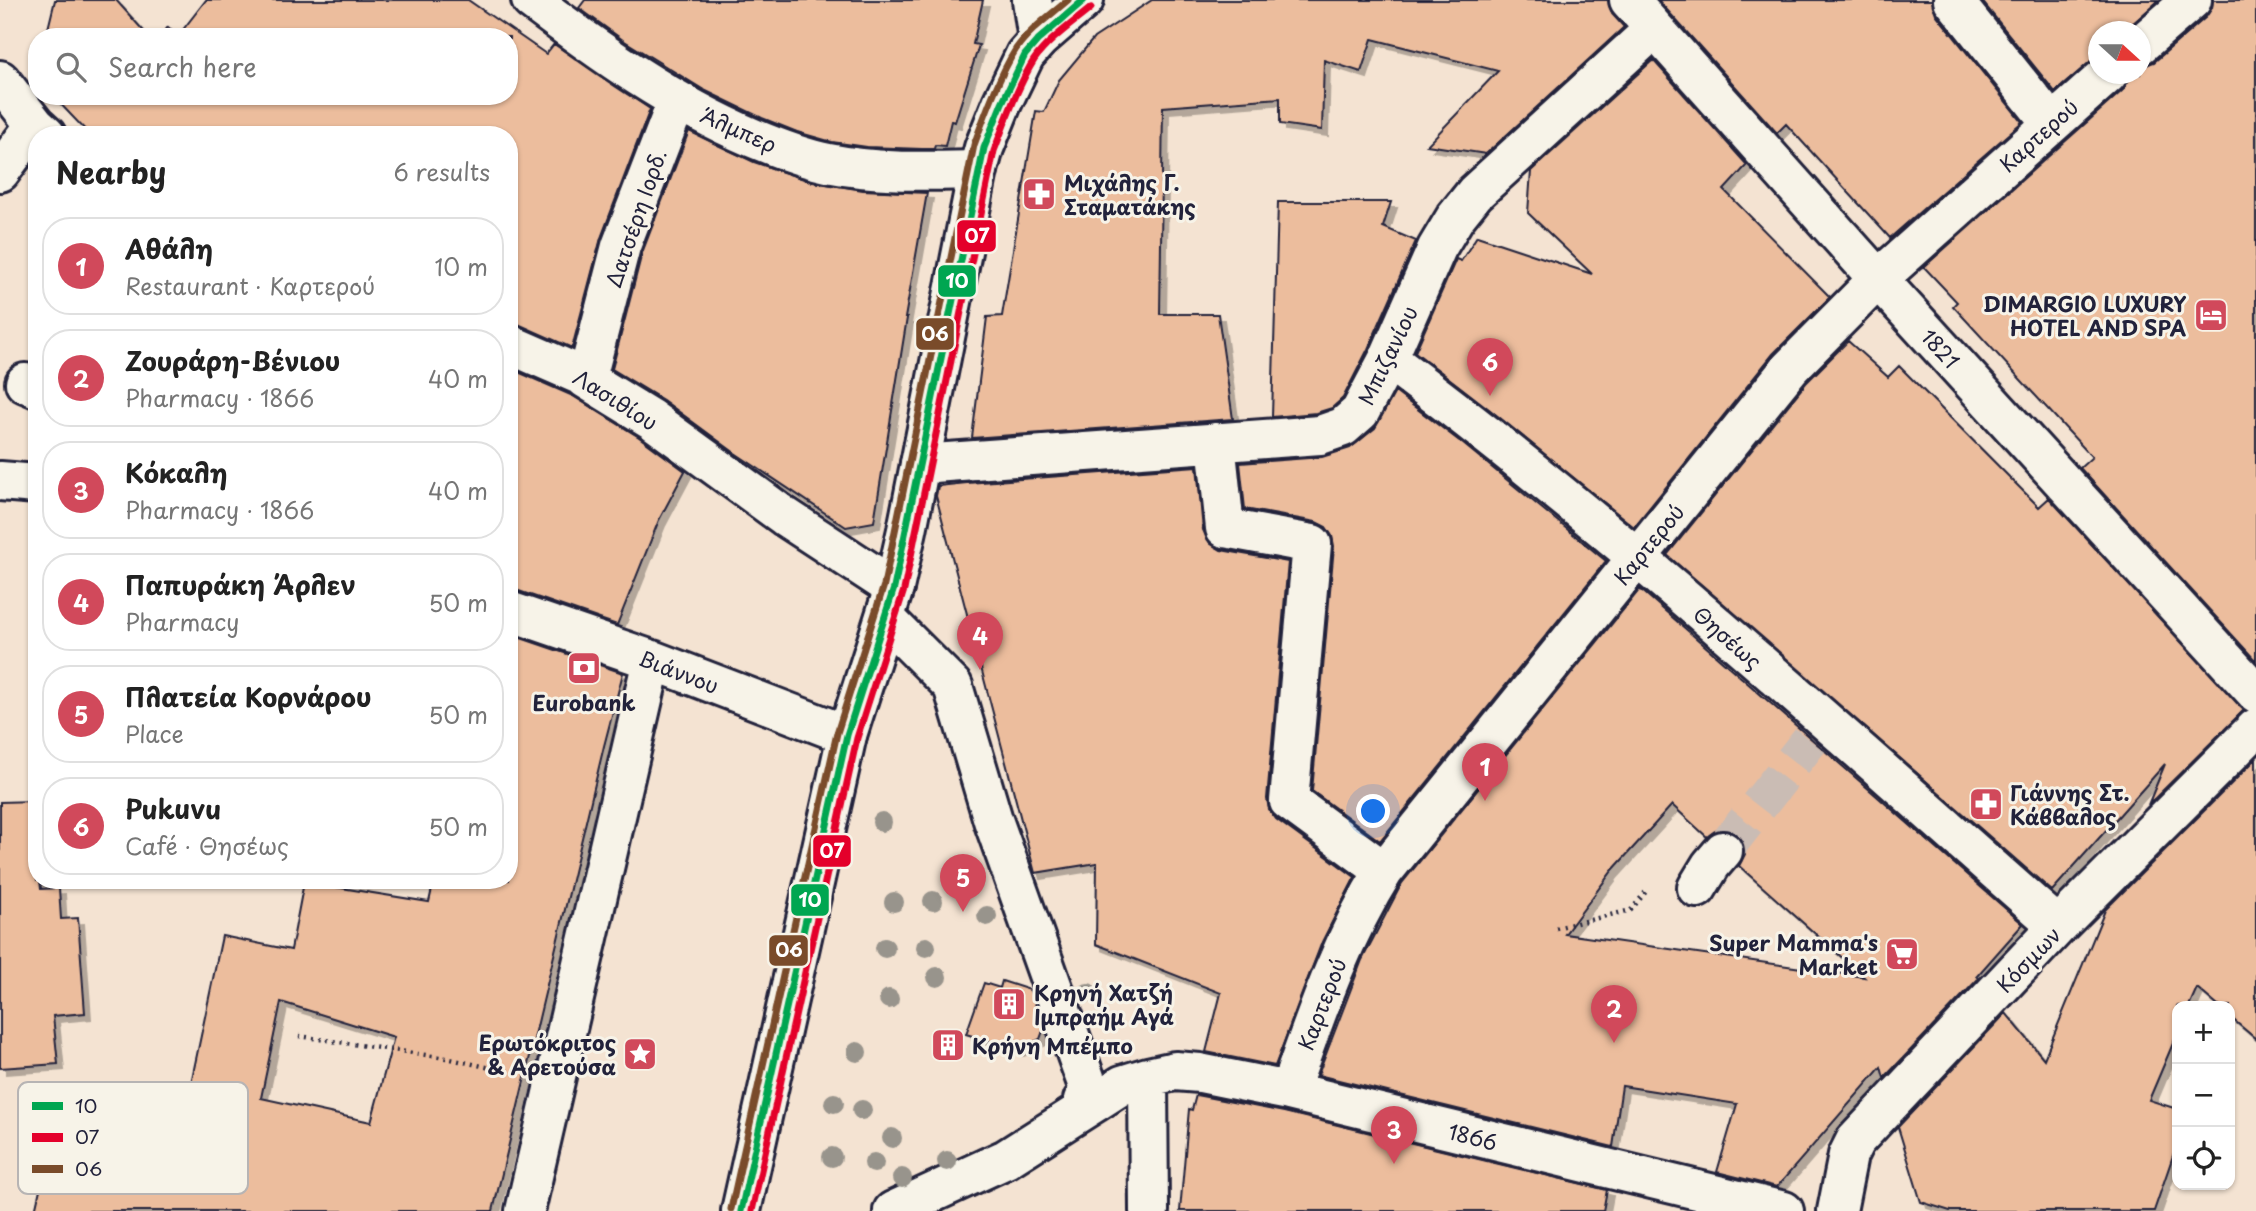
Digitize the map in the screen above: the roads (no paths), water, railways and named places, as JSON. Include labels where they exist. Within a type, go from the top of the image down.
[{"type":"street","name":"Άλμπερ","points":[[531,0],[594,49],[677,101],[767,144],[826,163],[856,168],[900,171],[978,170]]},
{"type":"street","points":[[1032,0],[1038,40]]},
{"type":"street","points":[[741,1211],[847,735],[890,603],[978,170],[993,125],[1017,69],[1038,40],[1084,0]]},
{"type":"street","name":"1821","points":[[1629,0],[1878,279],[2256,694]]},
{"type":"street","points":[[1952,0],[2050,123]]},
{"type":"street","points":[[2151,35],[2192,0]]},
{"type":"street","name":"Μπιζανίου","points":[[920,464],[1320,435],[1343,427],[1360,412],[1388,359],[1437,248],[1455,218],[1475,193],[1654,29]]},
{"type":"street","points":[[0,80],[37,126]]},
{"type":"street","name":"Καρτερού","points":[[1289,1091],[1332,972],[1352,926],[1384,871],[1790,368],[1878,279],[2096,84]]},
{"type":"street","name":"Δατσέρη Ιορδ.","points":[[587,378],[621,246],[677,101]]},
{"type":"street","points":[[0,172],[28,143]]},
{"type":"street","name":"Λασιθίου","points":[[518,348],[587,378],[651,419],[715,468],[827,546],[890,603],[953,686],[993,820],[1088,1101]]},
{"type":"street","name":"Θησέως","points":[[1388,359],[1467,418],[1637,557],[1817,731],[2058,926]]},
{"type":"street","points":[[1216,442],[1225,528],[1312,544],[1289,801],[1384,871]]},
{"type":"street","name":"Βιάννου","points":[[518,614],[652,660],[847,735]]},
{"type":"street","points":[[524,1211],[652,660]]},
{"type":"street","name":"Κόσμων","points":[[1837,1211],[1847,1155],[1855,1141],[2058,926],[2256,728]]},
{"type":"street","points":[[1697,888],[1723,851]]},
{"type":"street","name":"1866","points":[[893,1211],[1006,1159],[1088,1101],[1122,1085],[1175,1071],[1200,1073],[1289,1091],[1662,1196],[1784,1211]]},
{"type":"street","points":[[1148,1077],[1149,1211]]},
{"type":"tunnel","points":[[1723,851],[1810,740]]},
{"type":"place","name":"Μιχάλης Γ. Σταματάκης","points":[[1039,194]]},
{"type":"place","name":"DIMARGIO LUXURY HOTEL AND SPA","points":[[2211,315]]},
{"type":"place","name":"Pukuvu","points":[[1490,396]]},
{"type":"place","name":"Eurobank","points":[[584,668]]},
{"type":"place","name":"Παπυράκη Άρλεν","points":[[980,670]]},
{"type":"place","name":"Αθάλη","points":[[1485,801]]},
{"type":"place","name":"Γιάννης Στ. Κάββαλος","points":[[1986,804]]},
{"type":"place","name":"Πλατεία Κορνάρου","points":[[963,912]]},
{"type":"place","name":"Super Mamma's Market","points":[[1902,954]]},
{"type":"place","name":"Κρηνή Χατζή Ιμπραήμ Αγά","points":[[1009,1004]]},
{"type":"place","name":"Ζουράρη-Βένιου","points":[[1614,1043]]},
{"type":"place","name":"Κρήνη Μπέμπο","points":[[948,1045]]},
{"type":"place","name":"Ερωτόκριτος & Αρετούσα","points":[[640,1054]]},
{"type":"place","name":"Κόκαλη","points":[[1394,1164]]}]
